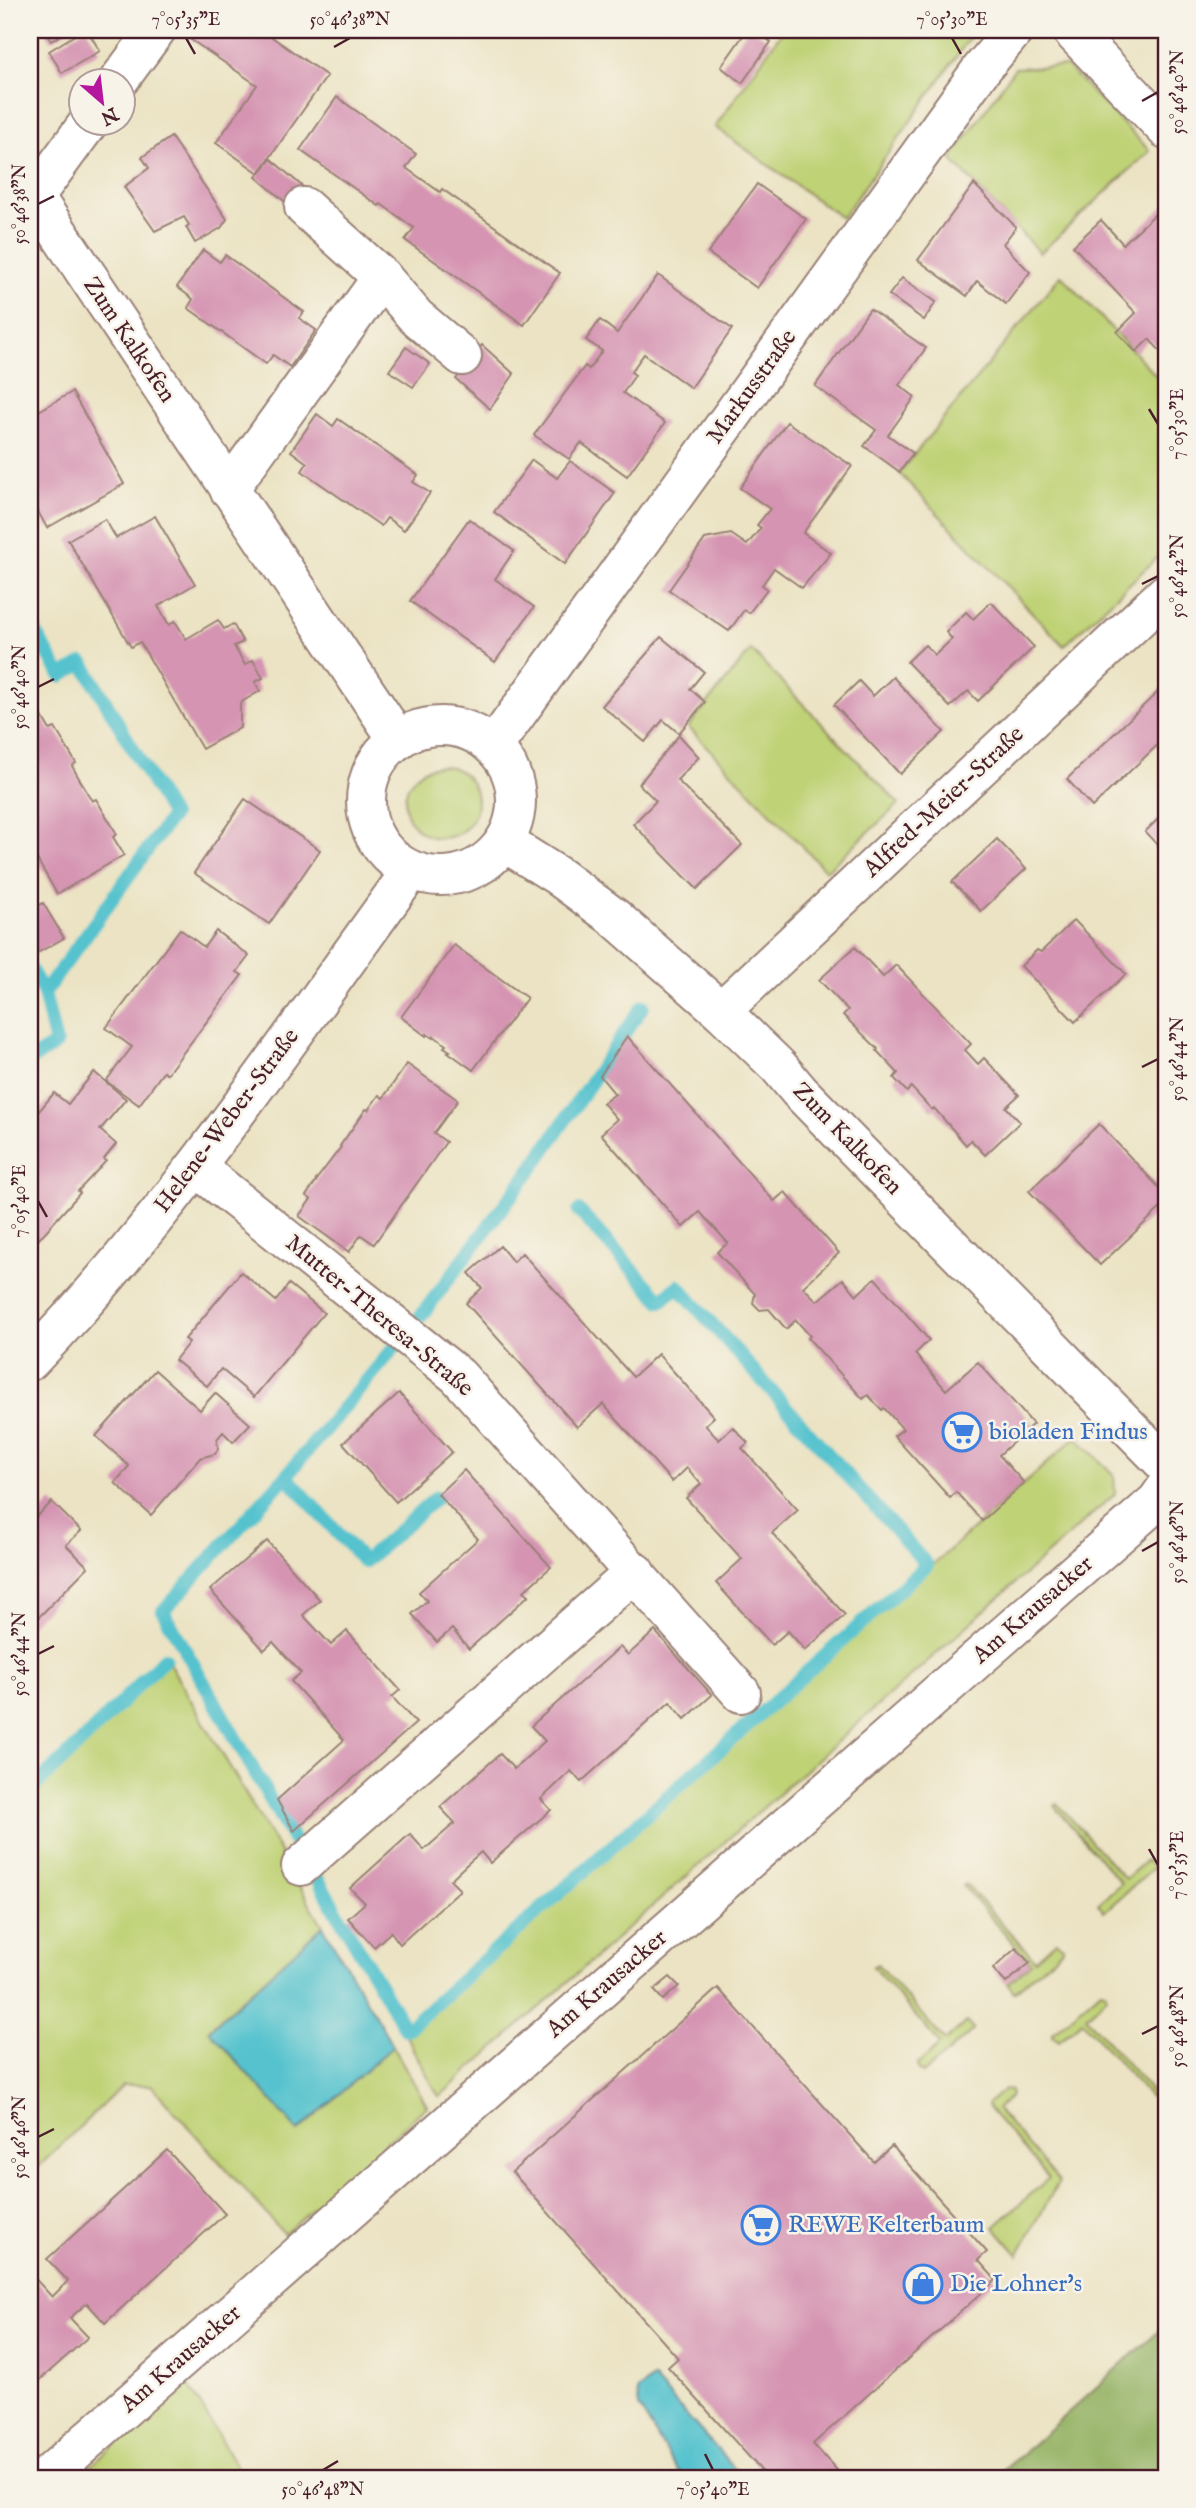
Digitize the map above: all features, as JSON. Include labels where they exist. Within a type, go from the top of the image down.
[{"type":"street","points":[[129,66],[156,30]]},
{"type":"street","name":"Markusstraße","points":[[493,747],[980,71],[1014,30]]},
{"type":"street","points":[[1071,30],[1166,129]]},
{"type":"street","points":[[32,194],[78,136]]},
{"type":"street","name":"Zum Kalkofen","points":[[32,194],[398,740]]},
{"type":"street","points":[[304,207],[382,277],[416,317],[462,355]]},
{"type":"street","points":[[229,489],[382,277]]},
{"type":"street","name":"Alfred-Meier-Straße","points":[[720,1011],[1166,593]]},
{"type":"street","points":[[447,726],[472,733],[493,747],[509,768],[516,793],[514,819],[504,842],[486,862],[462,874],[436,876],[411,871],[389,856],[373,834],[366,809],[368,783],[379,759],[398,740],[422,729],[447,726]]},
{"type":"street","name":"Zum Kalkofen","points":[[504,842],[558,876],[615,918],[720,1011],[779,1067],[799,1091],[1166,1465]]},
{"type":"street","name":"Helene-Weber-Straße","points":[[31,1357],[122,1258],[196,1167],[411,871]]},
{"type":"street","name":"Mutter-Theresa-Straße","points":[[196,1167],[458,1376],[741,1693]]},
{"type":"street","name":"Am Krausacker","points":[[45,2478],[1157,1501],[1166,1488]]},
{"type":"street","points":[[301,1866],[635,1572]]},
{"type":"green space","points":[[783,30],[975,30],[842,218],[715,127]]},
{"type":"green space","points":[[1066,66],[1150,151],[1040,253],[951,159],[1015,68]]},
{"type":"green space","points":[[1061,275],[1166,386],[1166,549],[1064,646],[899,473]]},
{"type":"green space","points":[[751,650],[899,804],[826,871],[688,727]]},
{"type":"green space","points":[[441,766],[461,772],[471,782],[477,802],[471,822],[461,832],[441,838],[421,832],[411,822],[405,802],[411,782],[421,772]]},
{"type":"green space","points":[[1076,1437],[1114,1475],[1115,1494],[439,2097],[406,2036]]},
{"type":"green space","points":[[168,1661],[323,1926],[209,2029],[298,2131],[393,2046],[427,2106],[284,2234],[151,2085],[123,2085],[30,2175],[30,1797]]},
{"type":"green space","points":[[1057,1803],[1125,1879],[1146,1861],[1153,1866],[1104,1912],[1098,1904],[1121,1883],[1054,1806]]},
{"type":"green space","points":[[966,1884],[1035,1960],[1056,1941],[1063,1946],[1063,1949],[1014,1992],[1008,1984],[1031,1963],[963,1886]]},
{"type":"green space","points":[[877,1964],[945,2041],[966,2022],[973,2030],[924,2073],[919,2071],[917,2065],[940,2044],[873,1967]]},
{"type":"green space","points":[[1101,1990],[1106,1992],[1107,1997],[1086,2017],[1153,2093],[1150,2097],[1082,2021],[1059,2041],[1053,2036],[1053,2033]]},
{"type":"green space","points":[[1005,2089],[1010,2090],[1011,2096],[997,2109],[1059,2181],[1018,2255],[994,2227],[1049,2178],[988,2108],[987,2104]]},
{"type":"green space","points":[[1166,2325],[1166,2478],[995,2478]]},
{"type":"green space","points":[[187,2382],[243,2478],[77,2478]]},
{"type":"water","points":[[323,1926],[393,2046],[298,2131],[209,2030]]},
{"type":"water","points":[[653,2378],[743,2478],[682,2478],[639,2407],[637,2392]]},
{"type":"building","points":[[44,30],[69,30],[51,41]]},
{"type":"building","points":[[87,30],[100,51],[74,66],[66,66],[66,71],[62,73],[49,51]]},
{"type":"building","points":[[192,30],[262,30],[327,76],[259,173],[216,143],[257,85],[187,37]]},
{"type":"building","points":[[747,30],[754,30],[771,42],[742,83],[721,67]]},
{"type":"building","points":[[337,97],[416,154],[406,168],[440,192],[442,189],[560,273],[524,325],[405,240],[414,228],[300,150]]},
{"type":"building","points":[[171,137],[227,219],[221,228],[195,243],[184,217],[155,231],[124,187],[149,168],[142,157]]},
{"type":"building","points":[[271,159],[304,188],[290,206],[256,177]]},
{"type":"building","points":[[757,184],[806,219],[757,288],[708,253]]},
{"type":"building","points":[[974,184],[1016,227],[1003,244],[1030,272],[1006,304],[977,281],[967,296],[918,260]]},
{"type":"building","points":[[1165,205],[1166,357],[1149,339],[1136,352],[1117,332],[1136,313],[1073,246],[1101,220],[1123,244]]},
{"type":"building","points":[[203,250],[220,262],[225,255],[304,312],[299,318],[316,330],[290,367],[273,355],[266,364],[188,308],[193,299],[177,287]]},
{"type":"building","points":[[658,275],[732,329],[691,388],[644,354],[631,372],[635,375],[623,393],[665,423],[627,476],[581,443],[569,459],[534,435],[585,366],[589,369],[602,351],[586,340],[600,320],[617,333]]},
{"type":"building","points":[[902,278],[936,302],[924,320],[889,295]]},
{"type":"building","points":[[870,309],[926,348],[899,385],[915,397],[888,435],[913,453],[900,472],[864,446],[876,430],[815,386]]},
{"type":"building","points":[[482,345],[514,374],[490,409],[456,379]]},
{"type":"building","points":[[406,347],[430,364],[413,387],[389,371]]},
{"type":"building","points":[[72,392],[124,484],[47,528],[30,497],[30,416]]},
{"type":"building","points":[[317,414],[333,426],[338,419],[418,475],[413,482],[430,493],[404,530],[387,518],[381,526],[302,471],[307,463],[291,451]]},
{"type":"building","points":[[787,422],[852,466],[803,533],[831,553],[802,588],[774,568],[762,585],[767,589],[749,613],[744,610],[729,631],[669,590],[705,539],[731,534],[747,545],[761,528],[757,525],[770,509],[740,488]]},
{"type":"building","points":[[532,460],[557,478],[570,461],[615,493],[565,564],[494,512]]},
{"type":"building","points":[[155,516],[195,584],[158,606],[169,625],[175,621],[186,639],[218,620],[224,629],[233,624],[243,642],[234,646],[245,665],[253,660],[263,678],[255,682],[260,691],[240,703],[240,728],[202,749],[140,642],[131,647],[68,540],[105,519],[116,538]]},
{"type":"building","points":[[469,519],[514,551],[495,579],[534,607],[495,662],[410,601]]},
{"type":"building","points":[[991,602],[1034,647],[978,701],[968,691],[950,707],[907,662],[925,645],[935,655],[952,639],[946,632],[966,612],[973,619]]},
{"type":"building","points":[[661,637],[704,672],[690,689],[705,702],[679,733],[663,720],[645,742],[602,706]]},
{"type":"building","points":[[893,677],[944,732],[900,774],[834,705],[859,681],[873,696]]},
{"type":"building","points":[[1166,684],[1166,737],[1092,807],[1067,779]]},
{"type":"building","points":[[40,713],[50,730],[55,728],[76,763],[72,766],[92,801],[96,799],[117,834],[113,837],[124,855],[57,894],[30,847],[30,719]]},
{"type":"building","points":[[679,735],[699,757],[677,780],[742,845],[697,889],[633,824],[656,801],[639,784]]},
{"type":"building","points":[[245,799],[320,850],[269,924],[194,873]]},
{"type":"building","points":[[1166,811],[1166,854],[1145,832]]},
{"type":"building","points":[[997,839],[1026,869],[981,911],[952,882]]},
{"type":"building","points":[[43,903],[64,938],[30,957],[30,910]]},
{"type":"building","points":[[1074,920],[1126,974],[1075,1022],[1021,966],[1037,950],[1041,952]]},
{"type":"building","points":[[180,929],[204,947],[216,931],[249,956],[237,972],[242,975],[167,1074],[164,1071],[139,1105],[106,1081],[132,1047],[106,1028]]},
{"type":"building","points":[[454,945],[527,998],[473,1070],[448,1052],[450,1051],[444,1047],[446,1045],[434,1036],[426,1036],[401,1017]]},
{"type":"building","points":[[855,947],[883,977],[896,965],[971,1044],[965,1050],[978,1064],[984,1058],[1019,1095],[1006,1107],[1020,1122],[985,1155],[971,1140],[966,1145],[934,1108],[932,1110],[911,1087],[907,1092],[894,1078],[898,1073],[843,1015],[848,1010],[819,980]]},
{"type":"building","points":[[627,1036],[774,1201],[785,1192],[839,1253],[803,1287],[817,1301],[843,1279],[857,1295],[875,1278],[929,1340],[915,1354],[946,1390],[978,1362],[1033,1424],[999,1455],[1024,1483],[982,1521],[956,1492],[950,1498],[894,1436],[903,1429],[868,1395],[863,1399],[808,1338],[810,1336],[796,1320],[786,1329],[769,1309],[760,1310],[753,1303],[755,1294],[717,1252],[728,1243],[700,1212],[683,1227],[601,1134],[617,1119],[603,1103],[615,1094],[600,1076]]},
{"type":"building","points":[[407,1064],[458,1100],[434,1133],[446,1142],[374,1244],[361,1235],[349,1252],[299,1216],[311,1199],[306,1196],[316,1180],[366,1109],[368,1110],[379,1095],[383,1098]]},
{"type":"building","points":[[94,1072],[126,1099],[100,1130],[116,1144],[104,1159],[106,1161],[78,1191],[80,1193],[38,1240],[30,1233],[30,1122],[54,1093],[68,1104]]},
{"type":"building","points":[[1099,1124],[1166,1195],[1166,1203],[1100,1265],[1029,1191]]},
{"type":"building","points":[[500,1246],[513,1262],[522,1253],[633,1377],[658,1354],[714,1417],[705,1425],[719,1440],[733,1427],[748,1443],[742,1448],[798,1510],[772,1533],[845,1615],[805,1650],[788,1631],[772,1645],[716,1583],[742,1559],[686,1498],[701,1484],[687,1468],[672,1482],[603,1404],[577,1427],[466,1303],[482,1288],[469,1273]]},
{"type":"building","points":[[241,1272],[276,1301],[289,1284],[324,1313],[254,1397],[221,1369],[207,1386],[175,1360],[189,1342],[185,1339]]},
{"type":"building","points":[[155,1370],[200,1410],[215,1393],[250,1424],[233,1442],[223,1432],[217,1439],[218,1449],[215,1454],[200,1458],[151,1515],[115,1483],[129,1466],[96,1436]]},
{"type":"building","points":[[399,1393],[452,1452],[396,1502],[343,1443]]},
{"type":"building","points":[[464,1470],[551,1567],[524,1591],[529,1595],[469,1649],[452,1629],[437,1642],[412,1614],[427,1601],[419,1592],[478,1539],[438,1494]]},
{"type":"building","points":[[52,1502],[81,1531],[66,1545],[88,1567],[30,1626],[30,1509],[37,1516]]},
{"type":"building","points":[[267,1541],[320,1600],[303,1615],[331,1645],[347,1631],[400,1690],[392,1697],[416,1723],[294,1831],[277,1800],[344,1740],[291,1681],[301,1673],[273,1642],[264,1650],[210,1590]]},
{"type":"building","points":[[655,1631],[712,1695],[685,1719],[670,1702],[581,1782],[571,1771],[541,1799],[551,1810],[490,1863],[481,1852],[466,1865],[450,1880],[460,1890],[400,1944],[391,1932],[374,1947],[348,1918],[365,1903],[350,1888],[410,1834],[424,1850],[455,1823],[440,1807],[500,1754],[514,1769],[545,1741],[531,1726],[620,1647],[628,1655]]},
{"type":"building","points":[[1016,1948],[1030,1963],[1006,1983],[993,1969]]},
{"type":"building","points":[[670,1977],[679,1986],[663,2000],[654,1990]]},
{"type":"building","name":"REWE Kelterbaum","points":[[718,1988],[874,2162],[892,2146],[987,2252],[978,2260],[996,2280],[813,2444],[844,2478],[789,2478],[783,2472],[776,2478],[768,2478],[668,2367],[678,2358],[512,2172]]},
{"type":"building","points":[[167,2150],[225,2214],[105,2323],[87,2303],[70,2318],[88,2337],[30,2389],[30,2273],[52,2297],[68,2281],[47,2259]]},
{"type":"waterway","points":[[30,623],[61,676],[83,663],[172,816],[44,993]]},
{"type":"waterway","points":[[30,969],[44,993],[56,1044],[30,1060]]},
{"type":"waterway","points":[[420,1317],[533,1167],[643,1006]]},
{"type":"waterway","points":[[314,1873],[406,2030],[927,1565],[678,1286],[661,1301],[579,1211]]},
{"type":"waterway","points":[[302,1855],[163,1611],[286,1476],[395,1347]]},
{"type":"waterway","points":[[286,1476],[364,1562],[437,1497]]},
{"type":"waterway","points":[[30,1791],[165,1658]]},
{"type":"place","name":"bioladen Findus","points":[[962,1432]]},
{"type":"place","name":"REWE Kelterbaum","points":[[761,2225]]},
{"type":"place","name":"Die Lohner's","points":[[923,2284]]}]
